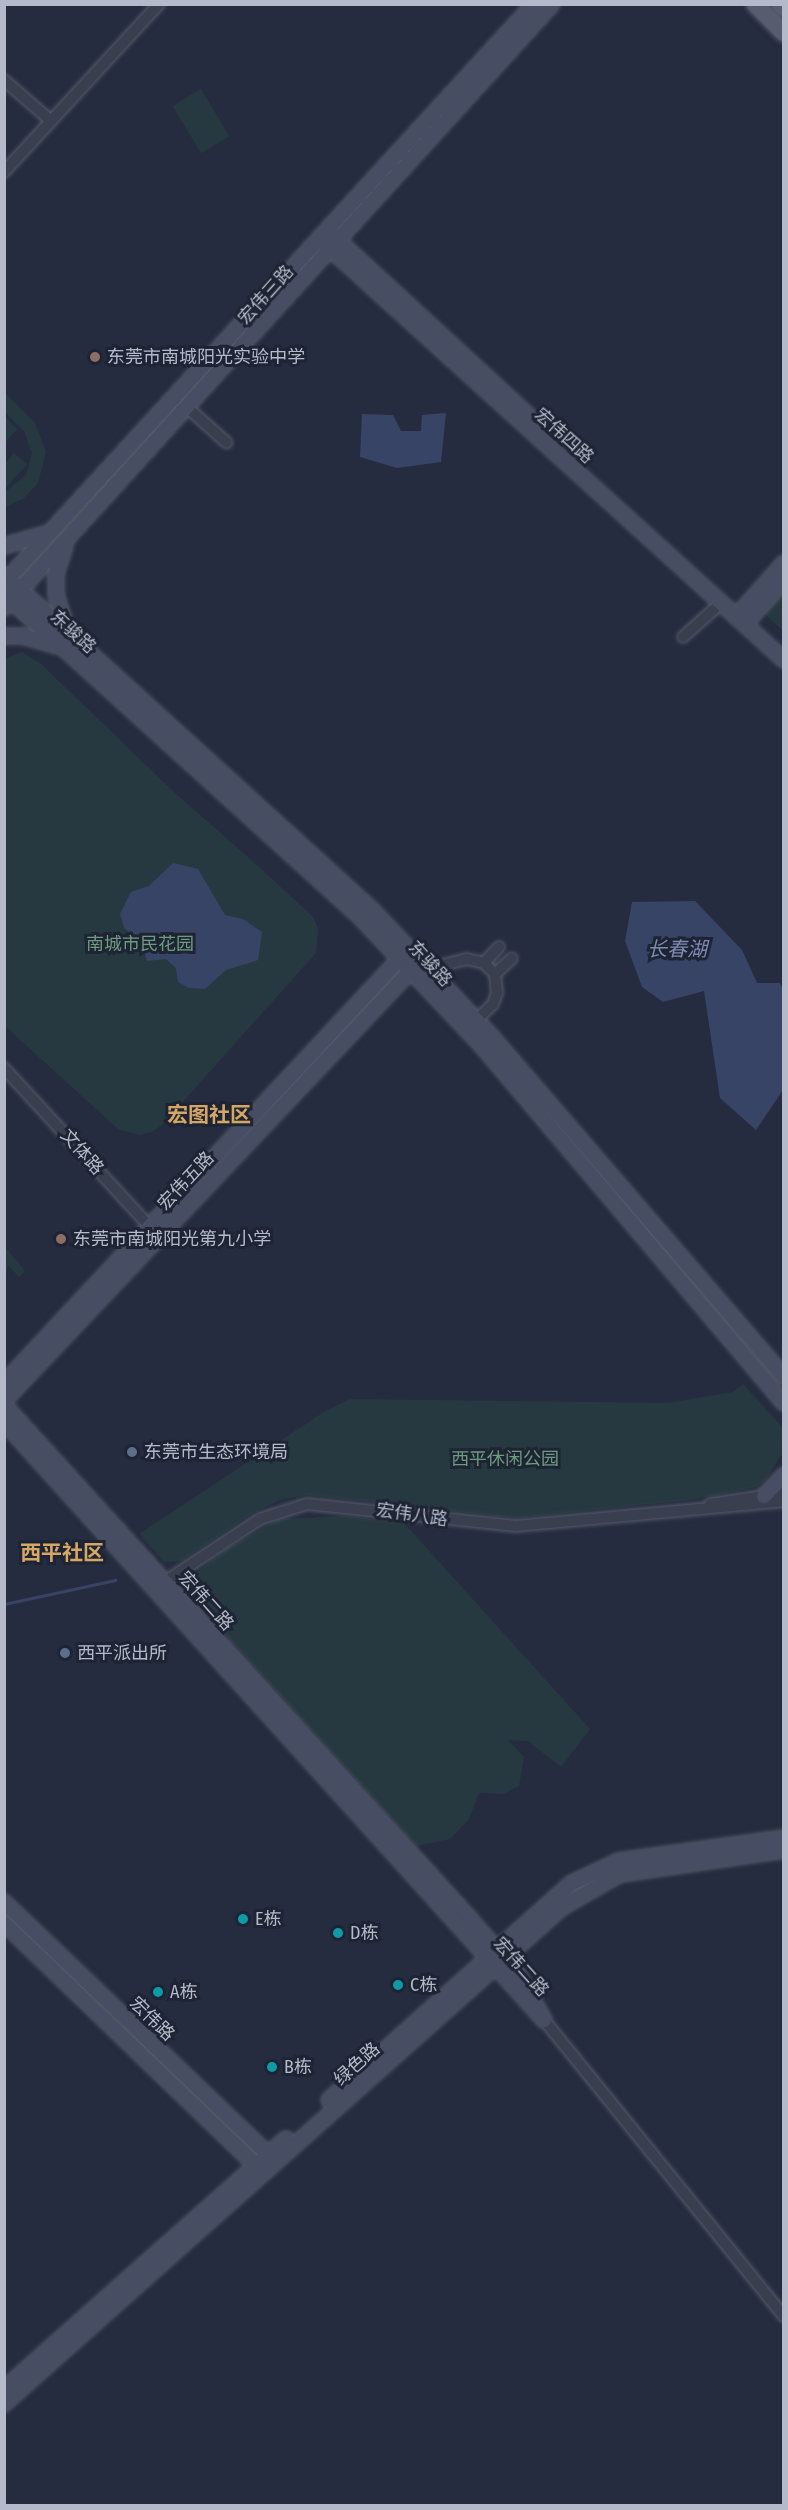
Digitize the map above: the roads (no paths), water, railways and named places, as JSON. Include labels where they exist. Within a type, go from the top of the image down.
[{"type":"main road","points":[[755,4],[783,33]]},
{"type":"main road","points":[[780,4],[783,8]]},
{"type":"street","points":[[4,172],[159,4]]},
{"type":"street","name":"宏伟三路","points":[[6,579],[534,4]]},
{"type":"street","name":"宏伟三路","points":[[7,601],[21,590],[188,408],[552,4]]},
{"type":"street","points":[[4,80],[51,121]]},
{"type":"street","name":"宏伟四路","points":[[324,235],[743,617],[783,649]]},
{"type":"street","name":"宏伟四路","points":[[335,245],[721,603],[743,617],[783,660]]},
{"type":"street","points":[[188,408],[227,443]]},
{"type":"street","points":[[4,546],[28,542],[52,531]]},
{"type":"street","points":[[69,538],[56,574],[56,595],[69,633]]},
{"type":"street","points":[[743,617],[783,563]]},
{"type":"street","name":"东骏路","points":[[6,579],[69,633],[330,871],[471,1025],[783,1377]]},
{"type":"street","points":[[743,617],[783,580]]},
{"type":"street","name":"东骏路","points":[[7,601],[63,648],[362,919],[404,954]]},
{"type":"street","points":[[683,637],[721,603]]},
{"type":"street","points":[[4,636],[23,636],[63,648]]},
{"type":"street","points":[[483,963],[499,947]]},
{"type":"street","name":"宏伟五路","points":[[4,1403],[404,954]]},
{"type":"street","points":[[429,981],[452,960],[466,958],[483,963],[495,974],[497,993],[493,1004],[471,1025]]},
{"type":"street","points":[[495,974],[512,958]]},
{"type":"street","name":"宏伟五路","points":[[4,1383],[416,966]]},
{"type":"street","name":"东骏路","points":[[471,1025],[783,1403]]},
{"type":"street","name":"文体路","points":[[4,1068],[155,1232]]},
{"type":"street","points":[[4,1403],[114,1534]]},
{"type":"street","points":[[4,1422],[114,1534]]},
{"type":"street","points":[[764,1496],[783,1475]]},
{"type":"street","name":"宏伟八路","points":[[692,1508],[783,1494]]},
{"type":"street","name":"宏伟八路","points":[[160,1585],[260,1519],[301,1504],[332,1504],[516,1526],[783,1501]]},
{"type":"street","name":"宏伟二路","points":[[114,1534],[495,1957],[544,2020]]},
{"type":"street","name":"绿色路","points":[[4,2404],[495,1957],[572,1883],[619,1862],[783,1838]]},
{"type":"street","name":"绿色路","points":[[495,1957],[561,1908],[620,1874],[783,1850]]},
{"type":"street","name":"宏伟路","points":[[4,1902],[272,2158]]},
{"type":"street","name":"宏伟路","points":[[4,1923],[260,2169]]},
{"type":"street","points":[[544,2020],[783,2316]]},
{"type":"street","name":"绿色路","points":[[4,2390],[260,2169]]},
{"type":"water","points":[[446,413],[441,462],[397,468],[360,457],[362,414],[393,415],[401,431],[421,431],[422,415]]},
{"type":"water","points":[[173,863],[198,869],[225,915],[243,919],[262,932],[258,960],[226,970],[205,989],[189,988],[178,982],[176,968],[166,959],[147,961],[141,940],[135,940],[124,927],[120,914],[131,892],[149,886]]},
{"type":"water","name":"长春湖","points":[[695,901],[742,950],[757,983],[780,983],[783,989],[783,1090],[756,1130],[720,1098],[704,991],[663,1002],[642,987],[625,941],[632,902]]},
{"type":"waterway","points":[[4,1604],[115,1580]]},
{"type":"place","name":"东莞市南城阳光实验中学","points":[[95,357]]},
{"type":"place","name":"东莞市南城阳光第九小学","points":[[61,1239]]},
{"type":"place","name":"东莞市生态环境局","points":[[132,1452]]},
{"type":"place","name":"西平派出所","points":[[65,1653]]},
{"type":"place","name":"E栋","points":[[243,1919]]},
{"type":"place","name":"D栋","points":[[338,1933]]},
{"type":"place","name":"C栋","points":[[398,1985]]},
{"type":"place","name":"A栋","points":[[158,1992]]},
{"type":"place","name":"B栋","points":[[272,2067]]},
{"type":"district","name":"宏图社区","points":[[209,1115]]},
{"type":"district","name":"西平社区","points":[[62,1553]]},
{"type":"park label","name":"南城市民花园","points":[[140,944]]},
{"type":"park label","name":"西平休闲公园","points":[[505,1459]]}]
